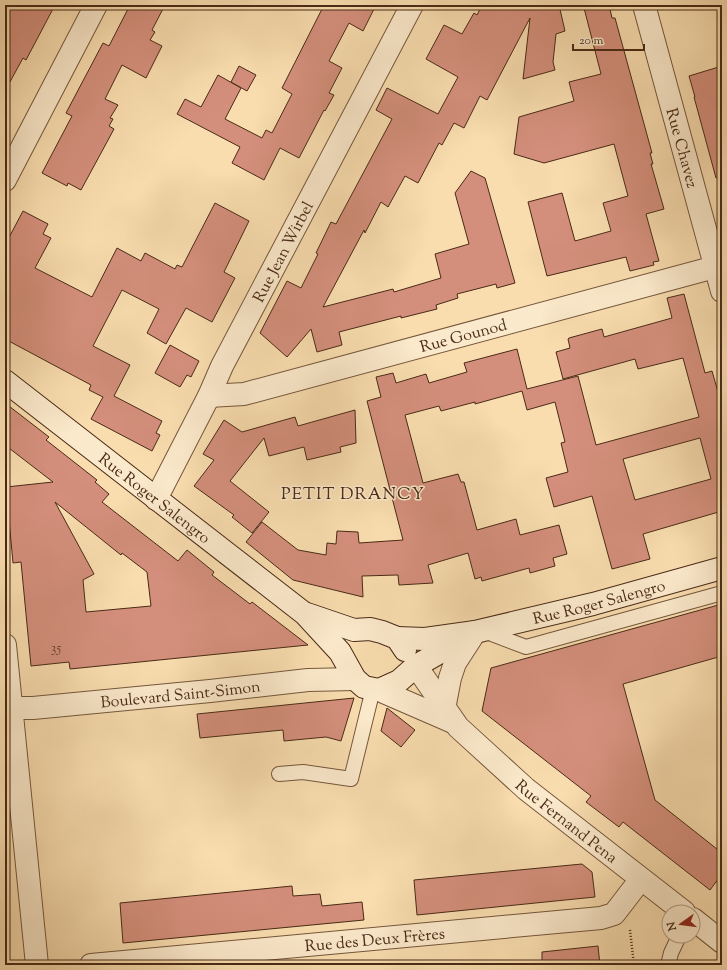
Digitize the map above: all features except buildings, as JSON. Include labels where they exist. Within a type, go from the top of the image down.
[{"type":"street","points":[[5,180],[96,5]]},
{"type":"street","name":"Rue Jean Wirbel","points":[[156,499],[209,396],[222,366],[412,5]]},
{"type":"street","name":"Rue Chavez","points":[[644,5],[722,291]]},
{"type":"street","name":"Rue Gounod","points":[[209,396],[244,394],[715,267]]},
{"type":"street","name":"Rue Roger Salengro","points":[[5,381],[305,614],[340,652]]},
{"type":"street","name":"Rue Roger Salengro","points":[[397,638],[424,639],[479,631],[593,604],[722,568]]},
{"type":"street","name":"Rue Roger Salengro","points":[[305,614],[354,630]]},
{"type":"street","points":[[370,629],[397,638],[416,666],[399,681],[376,690],[364,687],[355,679],[340,652],[354,630],[370,629]]},
{"type":"street","points":[[450,716],[450,678],[455,664],[479,631]]},
{"type":"street","name":"Rue Roger Salengro","points":[[416,666],[479,631]]},
{"type":"street","points":[[5,645],[8,708],[38,965]]},
{"type":"street","name":"Rue Fernand Pena","points":[[416,666],[450,716],[526,789],[674,904]]},
{"type":"street","name":"Boulevard Saint-Simon","points":[[8,708],[33,708],[202,692],[308,680],[355,679]]},
{"type":"street","name":"Rue Fernand Pena","points":[[376,690],[450,716]]},
{"type":"street","name":"Rue des Deux Frères","points":[[91,965],[601,918],[614,914],[641,879]]},
{"type":"street","points":[[701,925],[722,942]]},
{"type":"lane","points":[[479,631],[526,647],[722,593]]},
{"type":"lane","points":[[279,774],[303,772],[351,779],[376,690]]},
{"type":"lane","points":[[668,965],[675,944]]},
{"type":"district","name":"PETIT DRANCY","points":[[353,493]]}]
